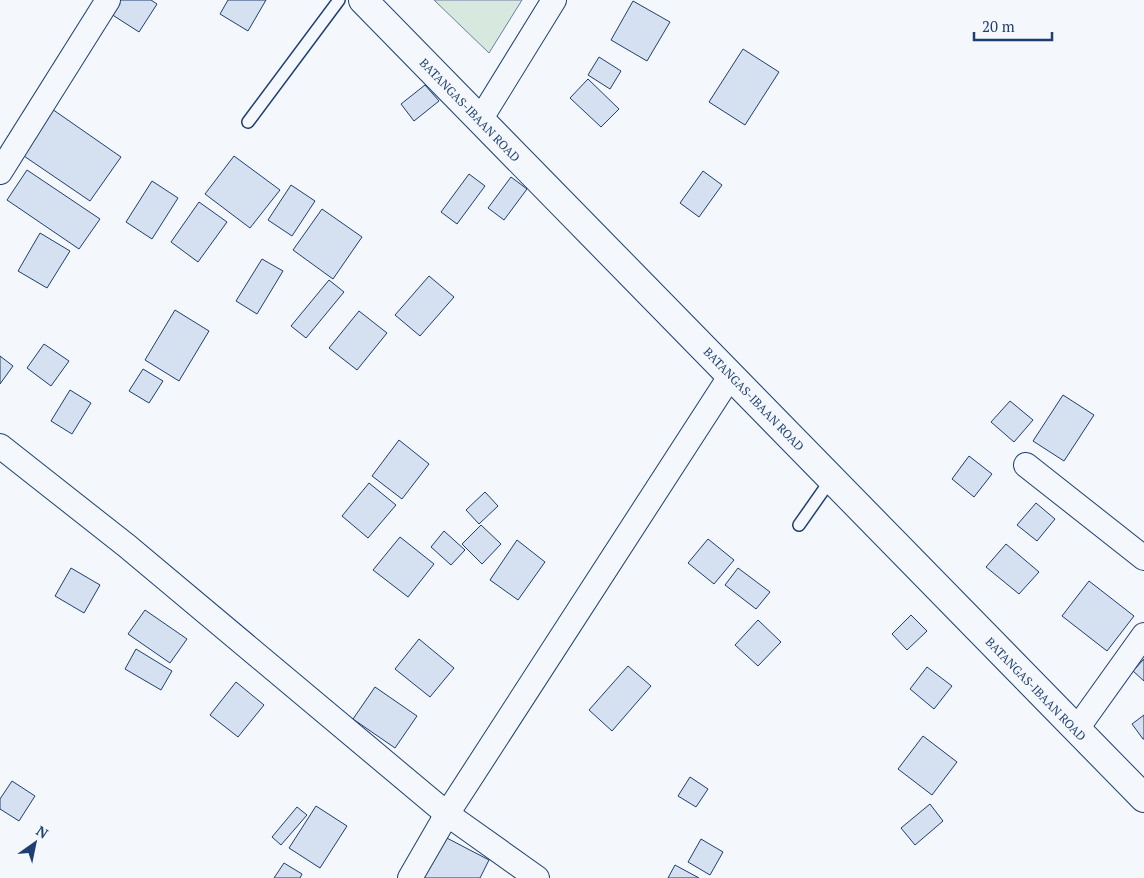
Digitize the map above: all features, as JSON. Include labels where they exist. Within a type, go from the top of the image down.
[{"type":"main road","name":"BATANGAS-IBAAN ROAD","points":[[363,0],[1144,798]]},
{"type":"street","points":[[0,172],[108,0]]},
{"type":"street","points":[[480,120],[554,0]]},
{"type":"street","points":[[410,878],[446,814],[731,376]]},
{"type":"street","points":[[0,446],[112,534],[446,814],[537,878]]},
{"type":"street","points":[[1026,465],[1144,558]]},
{"type":"street","points":[[1076,730],[1144,635]]},
{"type":"lane","points":[[248,122],[339,0]]},
{"type":"lane","points":[[799,525],[832,478]]},
{"type":"shaded area","points":[[434,0],[522,0],[489,53]]},
{"type":"building","points":[[120,0],[151,0],[157,4],[139,32],[111,14]]},
{"type":"building","points":[[228,0],[266,0],[248,31],[220,14]]},
{"type":"building","points":[[633,1],[670,22],[647,61],[611,40]]},
{"type":"building","points":[[743,49],[779,72],[745,125],[709,102]]},
{"type":"building","points":[[599,57],[621,71],[610,89],[588,75]]},
{"type":"building","points":[[588,79],[619,109],[601,127],[570,98]]},
{"type":"building","points":[[425,85],[439,101],[414,121],[401,104]]},
{"type":"building","points":[[52,109],[121,157],[90,201],[21,154]]},
{"type":"building","points":[[234,156],[280,190],[250,228],[205,194]]},
{"type":"building","points":[[27,170],[100,219],[79,249],[7,200]]},
{"type":"building","points":[[703,171],[722,185],[699,217],[680,203]]},
{"type":"building","points":[[469,174],[485,186],[457,224],[441,212]]},
{"type":"building","points":[[511,177],[527,189],[504,220],[488,208]]},
{"type":"building","points":[[152,181],[178,198],[152,239],[126,222]]},
{"type":"building","points":[[291,185],[315,201],[292,236],[268,220]]},
{"type":"building","points":[[199,202],[227,222],[198,262],[171,242]]},
{"type":"building","points":[[322,209],[362,237],[333,279],[293,250]]},
{"type":"building","points":[[40,233],[70,251],[47,288],[18,271]]},
{"type":"building","points":[[262,259],[283,271],[257,314],[236,301]]},
{"type":"building","points":[[429,276],[454,297],[420,336],[395,315]]},
{"type":"building","points":[[329,280],[344,292],[306,338],[291,326]]},
{"type":"building","points":[[175,310],[209,331],[179,381],[145,360]]},
{"type":"building","points":[[359,311],[387,333],[357,370],[329,348]]},
{"type":"building","points":[[44,344],[69,361],[51,386],[27,368]]},
{"type":"building","points":[[0,356],[13,366],[0,384]]},
{"type":"building","points":[[143,369],[163,381],[149,403],[129,391]]},
{"type":"building","points":[[70,390],[91,403],[72,434],[51,421]]},
{"type":"building","points":[[1063,395],[1094,415],[1064,461],[1033,441]]},
{"type":"building","points":[[1010,401],[1033,420],[1014,442],[991,422]]},
{"type":"building","points":[[399,440],[429,464],[402,499],[372,476]]},
{"type":"building","points":[[969,456],[992,474],[974,497],[952,479]]},
{"type":"building","points":[[369,483],[396,505],[368,538],[342,516]]},
{"type":"building","points":[[485,492],[498,506],[479,524],[466,510]]},
{"type":"building","points":[[1036,503],[1055,519],[1037,541],[1017,525]]},
{"type":"building","points":[[481,525],[501,544],[482,564],[462,544]]},
{"type":"building","points":[[444,531],[465,550],[451,565],[431,547]]},
{"type":"building","points":[[400,537],[434,564],[408,597],[373,570]]},
{"type":"building","points":[[708,539],[734,560],[714,584],[688,563]]},
{"type":"building","points":[[517,540],[545,562],[518,600],[490,580]]},
{"type":"building","points":[[1006,544],[1039,572],[1019,594],[986,567]]},
{"type":"building","points":[[71,568],[100,585],[84,613],[55,596]]},
{"type":"building","points":[[738,568],[770,592],[756,609],[725,585]]},
{"type":"building","points":[[1089,581],[1134,616],[1107,651],[1062,616]]},
{"type":"building","points":[[145,610],[187,639],[170,663],[128,634]]},
{"type":"building","points":[[911,615],[927,631],[907,650],[892,634]]},
{"type":"building","points":[[758,620],[781,642],[758,666],[735,645]]},
{"type":"building","points":[[419,639],[454,668],[430,697],[395,669]]},
{"type":"building","points":[[136,649],[172,671],[161,690],[125,669]]},
{"type":"building","points":[[1144,659],[1144,681],[1133,671]]},
{"type":"building","points":[[628,666],[651,686],[612,731],[589,710]]},
{"type":"building","points":[[927,667],[952,686],[934,709],[910,689]]},
{"type":"building","points":[[236,682],[264,705],[238,737],[210,715]]},
{"type":"building","points":[[375,687],[417,716],[395,748],[353,719]]},
{"type":"building","points":[[1144,715],[1144,739],[1143,739],[1132,724]]},
{"type":"building","points":[[923,736],[957,762],[932,795],[898,769]]},
{"type":"building","points":[[690,777],[708,789],[696,807],[678,796]]},
{"type":"building","points":[[12,781],[35,796],[19,821],[0,809],[0,799]]},
{"type":"building","points":[[930,804],[943,821],[915,845],[901,828]]},
{"type":"building","points":[[316,806],[347,826],[320,868],[289,848]]},
{"type":"building","points":[[297,807],[307,815],[281,845],[272,837]]},
{"type":"building","points":[[443,836],[489,860],[480,878],[422,878]]},
{"type":"building","points":[[701,839],[723,852],[710,875],[688,862]]},
{"type":"building","points":[[284,863],[302,874],[300,878],[274,878]]},
{"type":"building","points":[[675,865],[699,878],[668,878]]}]
